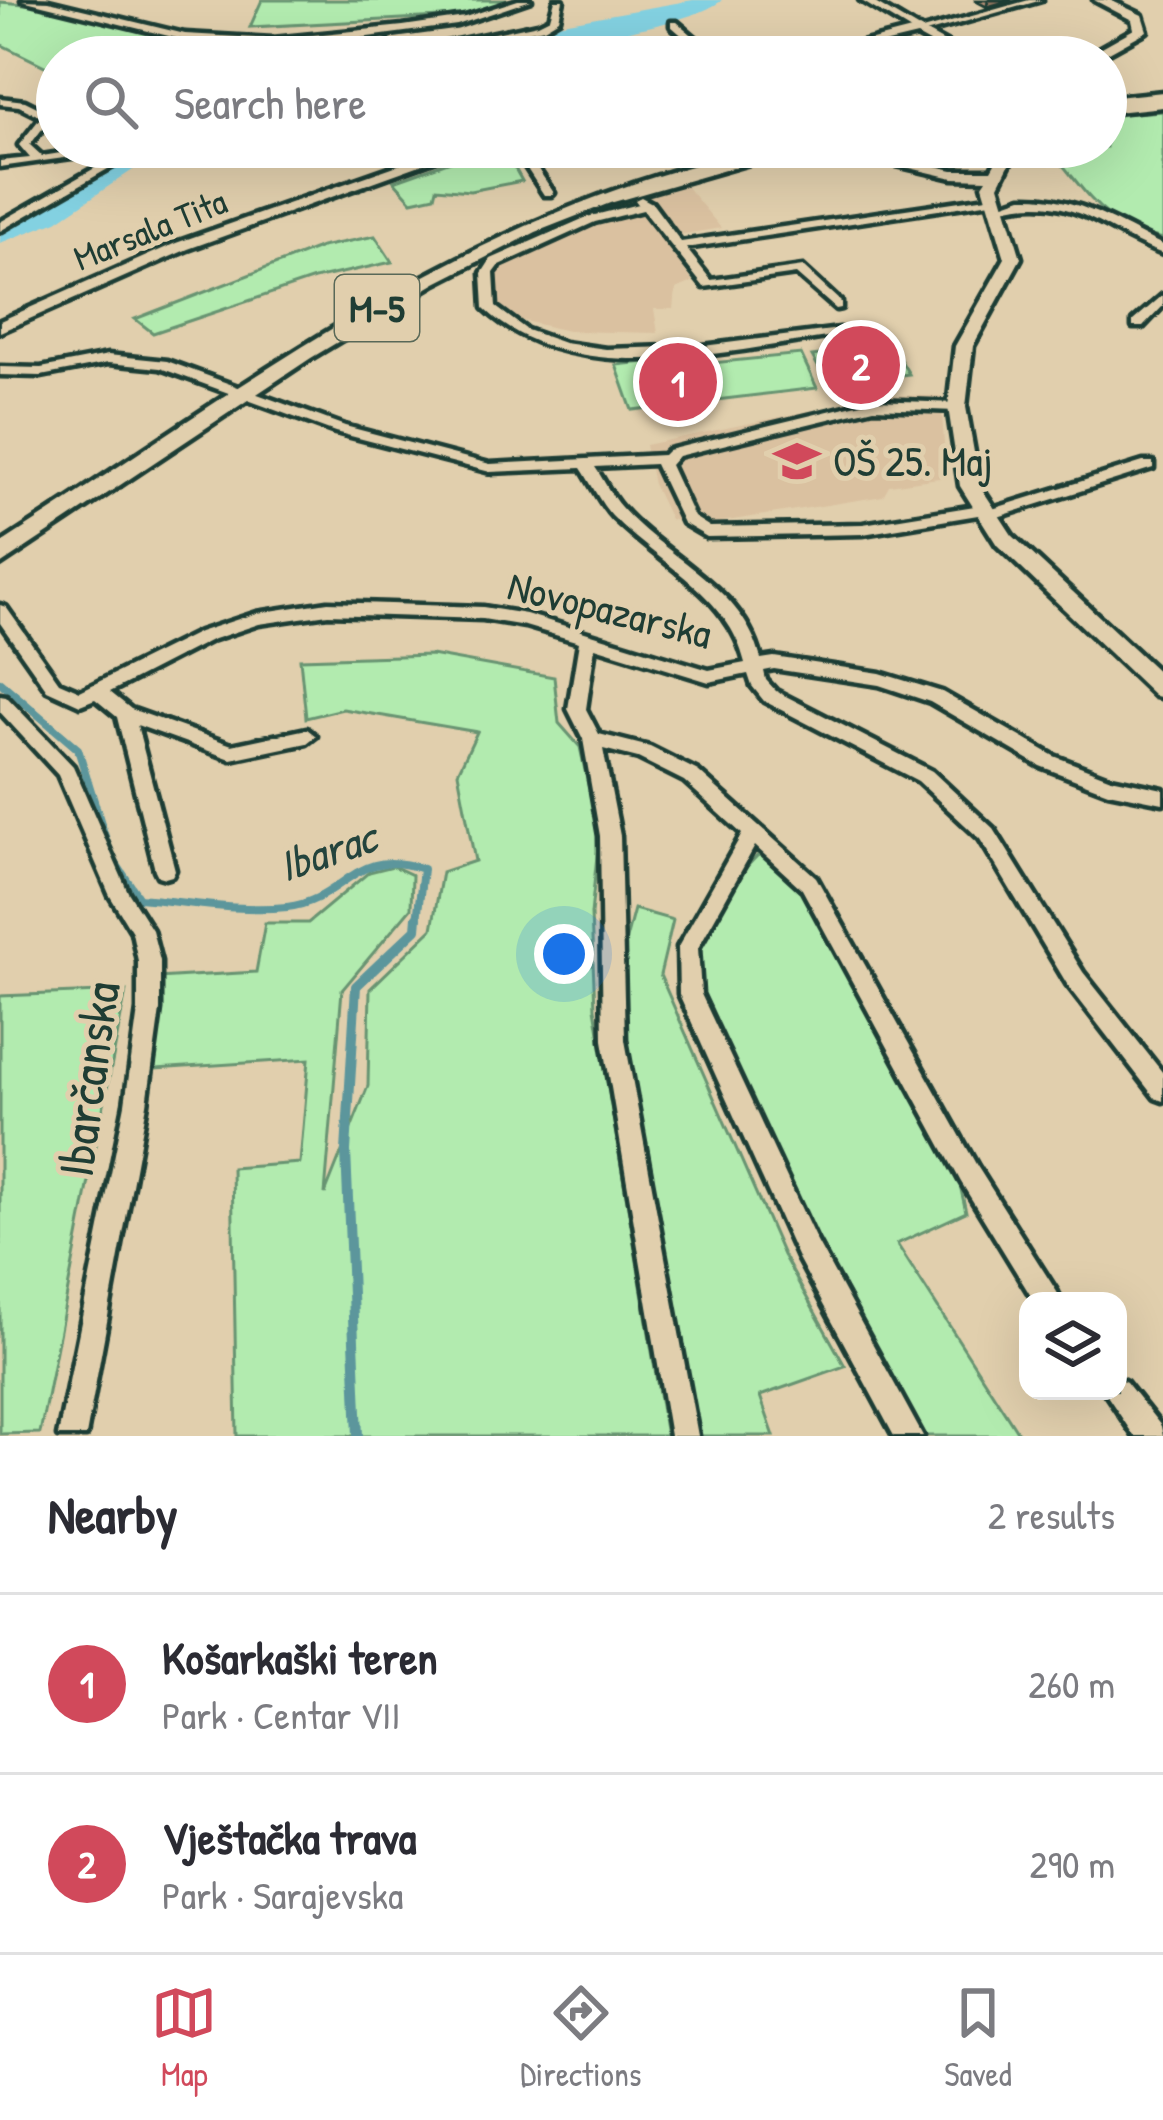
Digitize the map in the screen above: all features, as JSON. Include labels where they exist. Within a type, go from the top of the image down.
[{"type":"main road","points":[[1127,101],[1163,98]]},
{"type":"main road","name":"M-5","points":[[0,556],[359,318],[494,244],[628,190],[711,168]]},
{"type":"street","points":[[26,0],[76,7],[184,36]]},
{"type":"street","points":[[399,36],[526,0]]},
{"type":"street","points":[[491,36],[541,26],[554,19],[559,0]]},
{"type":"street","points":[[864,0],[926,36]]},
{"type":"street","points":[[902,36],[1039,0]]},
{"type":"street","points":[[1100,0],[1138,18],[1141,31],[1127,38]]},
{"type":"street","points":[[336,36],[467,19]]},
{"type":"street","points":[[674,23],[686,36]]},
{"type":"street","points":[[0,101],[36,110]]},
{"type":"street","points":[[36,130],[24,145],[36,157]]},
{"type":"street","points":[[0,164],[36,160]]},
{"type":"street","points":[[0,227],[97,168]]},
{"type":"street","name":"Marsala Tita","points":[[0,327],[182,246],[403,168]]},
{"type":"street","points":[[532,168],[548,193]]},
{"type":"street","points":[[937,168],[953,174],[993,175]]},
{"type":"street","points":[[998,168],[993,175],[996,203],[1013,258],[964,346],[957,407],[970,486],[1004,540],[1163,690]]},
{"type":"street","points":[[628,190],[682,245],[708,284],[799,270],[836,305]]},
{"type":"street","points":[[682,245],[1028,198],[1065,201],[1163,250]]},
{"type":"street","points":[[648,206],[591,219],[495,262],[488,273],[490,308],[554,349],[596,354],[835,332]]},
{"type":"street","points":[[1138,324],[1163,299]]},
{"type":"street","points":[[0,371],[129,359],[162,364],[340,430],[490,468],[588,467],[662,459],[874,404],[957,407]]},
{"type":"street","points":[[662,459],[688,520],[707,532],[863,529],[983,513],[1148,465]]},
{"type":"street","points":[[588,467],[616,510],[732,611],[749,643],[752,666],[770,696],[925,776],[987,833],[1075,978],[1163,1091]]},
{"type":"street","name":"Novopazarska","points":[[100,693],[205,636],[257,619],[328,608],[483,613],[588,638],[709,676],[752,666],[828,668],[917,691],[1047,761],[1108,785],[1163,796]]},
{"type":"street","points":[[0,611],[52,686],[80,699],[100,693],[125,714],[231,752],[307,736]]},
{"type":"street","points":[[588,638],[577,709],[592,739],[610,836],[614,1040],[684,1436]]},
{"type":"street","name":"Ibarčanska","points":[[0,701],[66,771],[120,896],[142,931],[148,961],[149,1010],[136,1104],[72,1436]]},
{"type":"street","points":[[125,714],[165,870]]},
{"type":"street","points":[[592,739],[643,752],[691,776],[808,883],[969,1174],[1042,1292]]},
{"type":"street","points":[[754,832],[688,947],[690,994],[807,1249],[909,1436]]},
{"type":"street","points":[[1124,1400],[1151,1436]]},
{"type":"shaded area","points":[[686,186],[721,228],[679,235],[645,192]]},
{"type":"shaded area","points":[[645,213],[693,282],[676,289],[674,309],[654,309],[658,333],[568,331],[520,320],[490,303],[489,261],[595,214]]},
{"type":"shaded area","name":"OŠ 25. Maj","points":[[886,395],[941,396],[946,477],[889,485],[883,496],[695,526],[670,519],[653,484],[645,445]]},
{"type":"green space","points":[[262,0],[520,0],[479,15],[250,27]]},
{"type":"green space","points":[[0,2],[61,7],[142,29],[193,36],[36,36],[36,62],[0,44]]},
{"type":"green space","points":[[416,29],[388,36],[320,36]]},
{"type":"green space","points":[[1163,111],[1163,239],[1108,215],[1065,168],[1127,168],[1127,114]]},
{"type":"green space","points":[[431,168],[515,168],[522,181],[470,191],[437,188],[435,196],[412,201],[394,181]]},
{"type":"green space","points":[[375,236],[392,262],[314,279],[153,333],[135,319],[321,247]]},
{"type":"green space","points":[[892,346],[909,374],[828,384],[812,356]]},
{"type":"green space","points":[[801,354],[817,388],[632,410],[616,365],[693,357],[707,384],[701,364]]},
{"type":"green space","points":[[431,655],[554,677],[559,723],[580,747],[599,836],[591,914],[595,1008],[666,1436],[237,1436],[232,1168],[300,1163],[309,1059],[141,1070],[157,978],[256,972],[265,923],[308,923],[369,872],[393,866],[412,875],[411,908],[342,990],[325,1194],[368,1086],[370,989],[432,929],[442,872],[475,861],[458,772],[477,732],[343,709],[306,718],[300,659]]},
{"type":"green space","points":[[758,855],[777,858],[796,879],[958,1176],[966,1212],[897,1244],[1020,1436],[920,1436],[789,1190],[719,1043],[699,988],[693,954],[710,913]]},
{"type":"green space","points":[[634,909],[673,920],[660,975],[783,1255],[845,1366],[760,1396],[774,1436],[690,1436],[612,992]]},
{"type":"green space","points":[[126,991],[40,1433],[0,1434],[0,996]]},
{"type":"waterway","points":[[538,36],[678,13],[712,0]]},
{"type":"waterway","points":[[0,235],[47,215],[121,168]]},
{"type":"waterway","name":"Ibarac","points":[[0,682],[78,749],[111,856],[139,898],[287,907],[323,895],[365,869],[399,863],[423,869],[417,920]]},
{"type":"waterway","name":"Ibarac","points":[[358,1436],[346,1151],[356,986],[416,929],[417,917]]},
{"type":"place","name":"Vještačka trava","points":[[861,365]]},
{"type":"place","name":"Košarkaški teren","points":[[678,382]]},
{"type":"place","name":"OŠ 25. Maj","points":[[797,461]]}]
